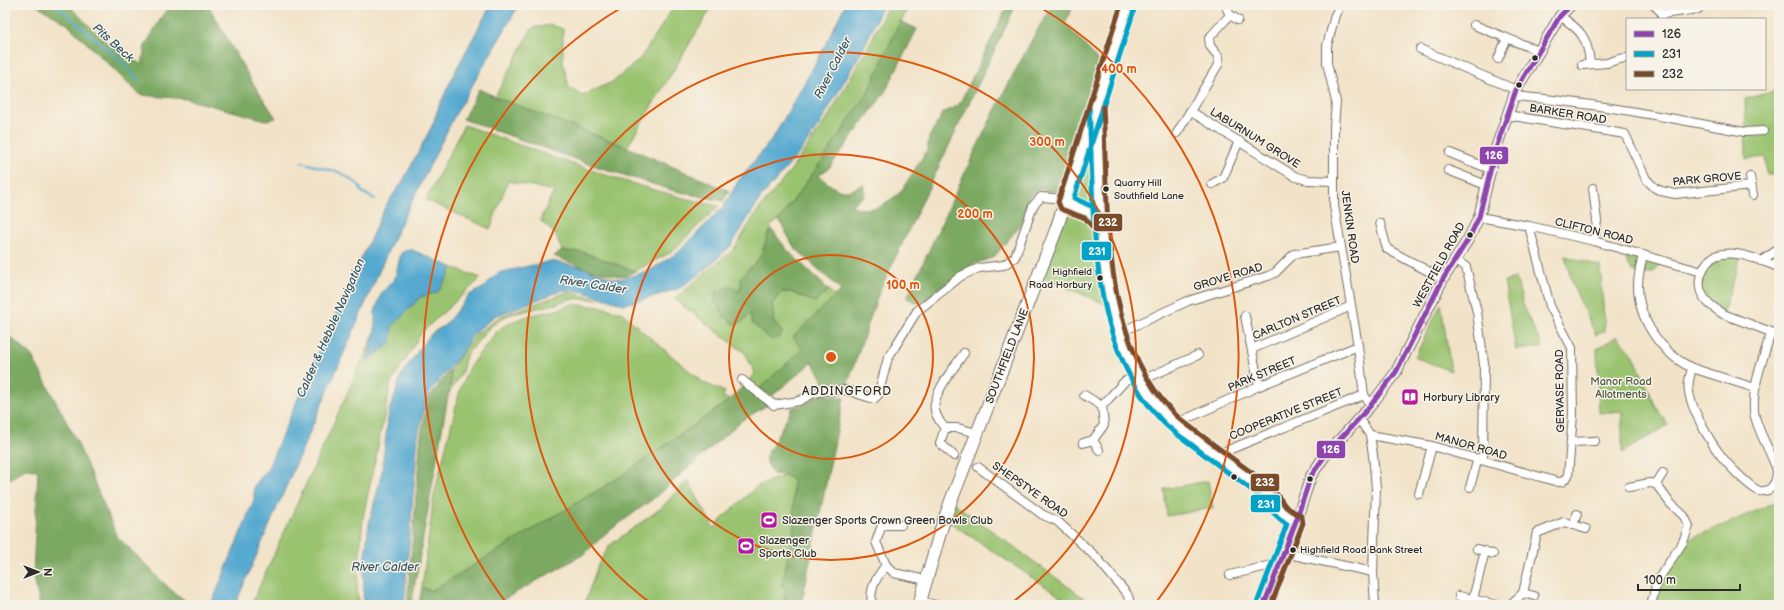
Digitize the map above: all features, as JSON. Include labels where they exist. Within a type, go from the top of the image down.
[{"type":"highway","name":"SOUTHFIELD LANE","points":[[920,603],[942,526],[1065,203],[1128,5]]},
{"type":"main road","name":"WESTFIELD ROAD","points":[[1264,605],[1296,521],[1311,476],[1324,457],[1371,405],[1396,372],[1443,279],[1469,238],[1479,217],[1490,169],[1515,93],[1560,16],[1571,5]]},
{"type":"main road","points":[[1096,107],[1099,146],[1100,225],[1105,276],[1119,333],[1138,378],[1155,403],[1175,424],[1262,489],[1273,500],[1281,512],[1296,521]]},
{"type":"main road","points":[[1065,203],[1087,210],[1095,216],[1100,225]]},
{"type":"street","name":"JENKIN ROAD","points":[[1340,5],[1335,15],[1327,46],[1327,63],[1336,102],[1334,126],[1334,206],[1358,346],[1364,395],[1371,405]]},
{"type":"street","points":[[1656,6],[1662,16],[1698,8],[1698,5]]},
{"type":"street","points":[[1177,133],[1218,65],[1219,57],[1210,46],[1209,38],[1228,12],[1238,20]]},
{"type":"street","points":[[1560,16],[1579,30],[1584,37],[1587,44],[1586,64],[1607,64],[1619,59],[1626,58]]},
{"type":"street","points":[[1474,25],[1539,51]]},
{"type":"street","points":[[1498,59],[1507,38]]},
{"type":"street","points":[[1420,49],[1515,93],[1623,110],[1745,132],[1763,131]]},
{"type":"street","name":"LABURNUM GROVE","points":[[1190,111],[1296,177],[1308,180],[1333,181]]},
{"type":"street","name":"BARKER ROAD","points":[[1507,115],[1626,134]]},
{"type":"street","name":"PARK GROVE","points":[[1626,134],[1646,179],[1655,188],[1661,191],[1675,194],[1751,182],[1753,195]]},
{"type":"street","points":[[1212,184],[1223,178],[1239,141]]},
{"type":"street","points":[[1450,152],[1490,169]]},
{"type":"street","points":[[1448,170],[1486,185]]},
{"type":"street","points":[[1593,188],[1597,221],[1594,241]]},
{"type":"street","points":[[742,380],[774,405],[799,402],[818,392],[846,390],[874,399],[878,395],[888,358],[917,311],[961,276],[980,268],[1004,265],[1015,257],[1033,206],[1041,197],[1054,198],[1065,203]]},
{"type":"street","name":"CLIFTON ROAD","points":[[1479,217],[1529,226],[1594,241],[1702,272]]},
{"type":"street","points":[[1380,223],[1387,250],[1443,279]]},
{"type":"street","name":"GERVASE ROAD","points":[[1529,226],[1550,306],[1572,348],[1572,442],[1569,471],[1565,480]]},
{"type":"street","name":"GROVE ROAD","points":[[1119,333],[1188,301],[1275,273],[1294,254],[1341,247]]},
{"type":"street","points":[[1761,261],[1779,249]]},
{"type":"street","points":[[1779,267],[1736,254],[1720,254],[1712,258],[1707,263],[1702,272],[1700,283],[1702,293],[1707,301],[1723,314],[1779,335]]},
{"type":"street","points":[[1643,255],[1638,273],[1638,287],[1643,313],[1649,327],[1664,348],[1682,363],[1692,368],[1756,388]]},
{"type":"street","points":[[1456,260],[1466,267],[1477,312],[1484,364],[1481,459],[1470,487]]},
{"type":"street","name":"CARLTON STREET","points":[[1252,349],[1351,306]]},
{"type":"street","points":[[1245,316],[1259,386]]},
{"type":"street","points":[[1692,368],[1688,386],[1689,394],[1705,431],[1720,455],[1746,481],[1760,491],[1765,491],[1771,488],[1777,478],[1777,471],[1754,411],[1756,388],[1771,332]]},
{"type":"street","name":"PARK STREET","points":[[1175,424],[1259,386],[1358,346]]},
{"type":"street","points":[[964,354],[943,386],[934,404],[939,421],[945,428],[958,428],[977,433]]},
{"type":"street","points":[[1082,443],[1093,440],[1104,426],[1102,406],[1124,382],[1180,363],[1198,355]]},
{"type":"street","points":[[1180,363],[1184,371]]},
{"type":"street","points":[[1084,395],[1102,406]]},
{"type":"street","name":"COOPERATIVE STREET","points":[[1216,455],[1364,395]]},
{"type":"street","points":[[1359,419],[1370,434],[1376,488],[1373,572],[1375,605]]},
{"type":"street","points":[[945,428],[940,443],[954,456]]},
{"type":"street","name":"MANOR ROAD","points":[[1370,434],[1432,446],[1558,482],[1565,480]]},
{"type":"street","points":[[1093,440],[1099,450]]},
{"type":"street","name":"GERVASE ROAD","points":[[1572,442],[1595,441]]},
{"type":"street","points":[[1419,494],[1432,446]]},
{"type":"street","name":"SHEPSTYE ROAD","points":[[978,467],[1043,515],[1057,521],[1063,526],[1096,557],[1127,594],[1129,605]]},
{"type":"street","points":[[1656,484],[1663,473]]},
{"type":"street","points":[[1629,487],[1650,483],[1656,484],[1670,503],[1684,516],[1689,526],[1683,542],[1657,581],[1651,605]]},
{"type":"street","points":[[1573,525],[1577,514]]},
{"type":"street","points":[[1510,605],[1523,593],[1537,533],[1564,522],[1586,529]]},
{"type":"street","points":[[901,525],[882,525],[876,542],[886,565],[894,572],[926,580]]},
{"type":"street","points":[[1473,599],[1489,552],[1476,549]]},
{"type":"street","points":[[1284,552],[1373,572]]},
{"type":"street","points":[[1230,575],[1280,563]]},
{"type":"street","points":[[872,604],[871,597],[874,581],[886,565]]},
{"type":"street","points":[[1523,593],[1534,596]]},
{"type":"street","points":[[1459,596],[1497,605]]},
{"type":"street","points":[[920,603],[936,605]]},
{"type":"green space","points":[[36,5],[68,5],[106,42],[142,65],[145,46],[164,13],[176,5],[208,5],[252,82],[276,118],[266,120],[186,99],[140,95],[66,23]]},
{"type":"green space","points":[[675,5],[713,5],[627,147],[495,97],[532,28],[551,25],[563,29],[563,63],[569,87],[582,96],[614,81],[640,59]]},
{"type":"green space","points":[[888,5],[909,5],[869,90],[824,158],[779,220],[770,226],[772,230],[768,233],[763,252],[757,262],[748,269],[738,292],[714,303],[722,310],[725,318],[750,313],[752,323],[761,330],[772,319],[772,304],[781,292],[790,292],[815,302],[829,290],[836,297],[802,350],[759,389],[748,381],[755,373],[745,353],[674,299],[734,249],[756,213],[788,174],[828,117],[869,45]]},
{"type":"green space","points":[[1008,5],[1016,5],[879,292],[847,386],[825,384],[812,362],[772,396],[759,389],[802,350],[793,337],[841,290],[794,247],[779,220],[824,158],[869,90],[900,21],[917,29],[885,92],[830,167],[818,176],[835,188],[844,191],[856,188],[863,184],[865,195],[851,205],[859,209],[878,208],[900,193],[927,150],[929,137],[944,112],[959,105]]},
{"type":"green space","points":[[1052,5],[1074,5],[1065,23],[1102,65],[1074,131],[1059,192],[1040,189],[1029,196],[1022,223],[994,257],[974,264],[919,304],[907,298],[994,113]]},
{"type":"green space","points":[[479,89],[498,98],[627,147],[729,191],[723,201],[675,191],[592,165],[463,119]]},
{"type":"green space","points":[[1779,90],[1779,174],[1767,175],[1765,157],[1746,159],[1745,99]]},
{"type":"green space","points":[[1096,107],[1112,307],[1038,275]]},
{"type":"green space","points":[[464,125],[622,180],[687,199],[719,206],[671,252],[635,271],[582,252],[562,251],[556,236],[540,220],[554,191],[508,181],[490,229],[426,200]]},
{"type":"green space","points":[[772,230],[788,251],[829,290],[815,302],[790,292],[781,292],[772,304],[774,315],[773,321],[783,333],[776,339],[770,339],[752,323],[750,314],[742,322],[734,324],[714,303],[716,292],[732,286],[738,292],[742,285],[740,279],[758,260],[768,235]]},
{"type":"green space","points":[[1627,250],[1660,261],[1654,272],[1649,274],[1639,274],[1632,270],[1626,259]]},
{"type":"green space","points":[[562,251],[582,252],[635,271],[624,276],[599,272],[554,256]]},
{"type":"green space","points":[[1741,254],[1723,314],[1701,293],[1702,272],[1712,258]]},
{"type":"green space","points":[[1565,256],[1600,266],[1605,331],[1596,335],[1573,286]]},
{"type":"green space","points":[[452,267],[481,278],[422,332],[391,383],[363,518],[357,588],[359,605],[251,605],[375,332],[367,361],[392,327],[420,297],[438,292]]},
{"type":"green space","points":[[1516,278],[1525,311],[1543,347],[1516,350],[1504,281]]},
{"type":"green space","points":[[568,292],[597,299],[570,299],[556,304],[508,315],[492,325],[466,355],[462,372],[448,395],[451,380],[450,370],[475,335],[501,316]]},
{"type":"green space","points":[[572,304],[602,307],[623,313],[704,383],[725,392],[723,397],[730,400],[618,478],[431,591],[422,587],[434,495],[460,390],[469,367],[497,331],[511,322],[531,315],[557,310]]},
{"type":"green space","points":[[1441,304],[1451,371],[1415,357]]},
{"type":"green space","points":[[5,332],[32,356],[77,442],[117,536],[171,590],[191,605],[40,605],[33,576],[38,470],[25,469],[5,482]]},
{"type":"green space","name":"Manor Road Allotments","points":[[1617,336],[1633,354],[1656,407],[1668,425],[1622,453],[1622,411],[1599,413],[1597,349]]},
{"type":"green space","points":[[450,370],[451,380],[411,605],[407,605],[421,435],[428,399]]},
{"type":"green space","points":[[743,386],[769,404],[741,421],[653,499],[605,534],[584,554],[494,605],[419,605],[422,587],[431,591],[618,478],[730,400]]},
{"type":"green space","points":[[819,394],[844,397],[801,605],[784,605],[786,588],[782,586],[794,529],[793,480],[785,475],[773,474],[765,459],[792,408],[806,404]]},
{"type":"green space","points":[[785,475],[793,480],[794,529],[782,586],[786,588],[784,605],[584,605],[598,565],[610,545],[660,509],[688,480],[714,529],[722,519],[756,487]]},
{"type":"green space","points":[[1208,481],[1213,508],[1167,516],[1164,489]]},
{"type":"green space","points":[[951,501],[1093,605],[1073,605],[945,519]]},
{"type":"green space","points":[[1779,501],[1779,605],[1651,605],[1657,581],[1683,542]]},
{"type":"water","name":"Calder & Hebble Navigation","points":[[491,5],[519,5],[455,115],[394,237],[235,605],[211,605],[254,500],[254,486],[267,470],[319,350],[386,205],[403,181],[433,124],[439,106],[459,64]]},
{"type":"water","name":"River Calder","points":[[845,5],[883,5],[863,49],[819,125],[797,156],[761,197],[731,246],[700,274],[678,289],[623,304],[580,291],[563,290],[495,316],[473,334],[460,355],[432,389],[426,400],[418,436],[404,605],[363,605],[364,563],[369,524],[381,477],[389,410],[395,396],[400,377],[432,333],[445,325],[469,295],[483,288],[498,273],[551,261],[581,267],[612,278],[621,279],[649,271],[679,252],[724,206],[739,180],[773,138],[822,52]]},
{"type":"water","points":[[410,249],[452,267],[438,292],[420,297],[392,327],[391,343],[367,361],[375,332],[375,312],[381,294],[395,278],[401,253]]},
{"type":"waterway","name":"Pits Beck","points":[[56,5],[123,63],[138,80]]},
{"type":"waterway","name":"Pits Beck","points":[[301,162],[341,173],[359,185],[362,192],[375,199]]},
{"type":"transit line","name":"232","points":[[1094,229],[1085,218],[1061,209],[1058,202],[1121,5]]},
{"type":"transit line","name":"126","points":[[1264,605],[1296,521],[1311,476],[1324,457],[1371,405],[1396,372],[1443,279],[1469,238],[1479,217],[1495,151],[1516,90],[1560,16],[1571,5]]},
{"type":"transit line","name":"231","points":[[1106,221],[1093,207],[1074,198],[1135,7]]},
{"type":"transit line","name":"231","points":[[1089,107],[1094,230],[1099,272],[1106,313],[1119,352],[1136,388],[1164,424],[1257,494],[1275,514],[1287,524],[1257,603]]},
{"type":"transit line","name":"232","points":[[1103,107],[1108,226],[1112,268],[1120,308],[1132,346],[1149,381],[1173,412],[1209,441],[1266,483],[1286,507],[1301,516],[1303,523],[1271,605]]},
{"type":"place","name":"Quarry Hill Southfield Lane","points":[[1106,189]]},
{"type":"place","name":"Highfield Road Horbury","points":[[1100,278]]},
{"type":"place","name":"Horbury Library","points":[[1410,397]]},
{"type":"place","name":"Slazenger Sports Crown Green Bowls Club","points":[[769,520]]},
{"type":"place","name":"Slazenger Sports Club","points":[[746,546]]},
{"type":"place","name":"Highfield Road Bank Street","points":[[1293,550]]},
{"type":"district","name":"ADDINGFORD","points":[[847,391]]}]
